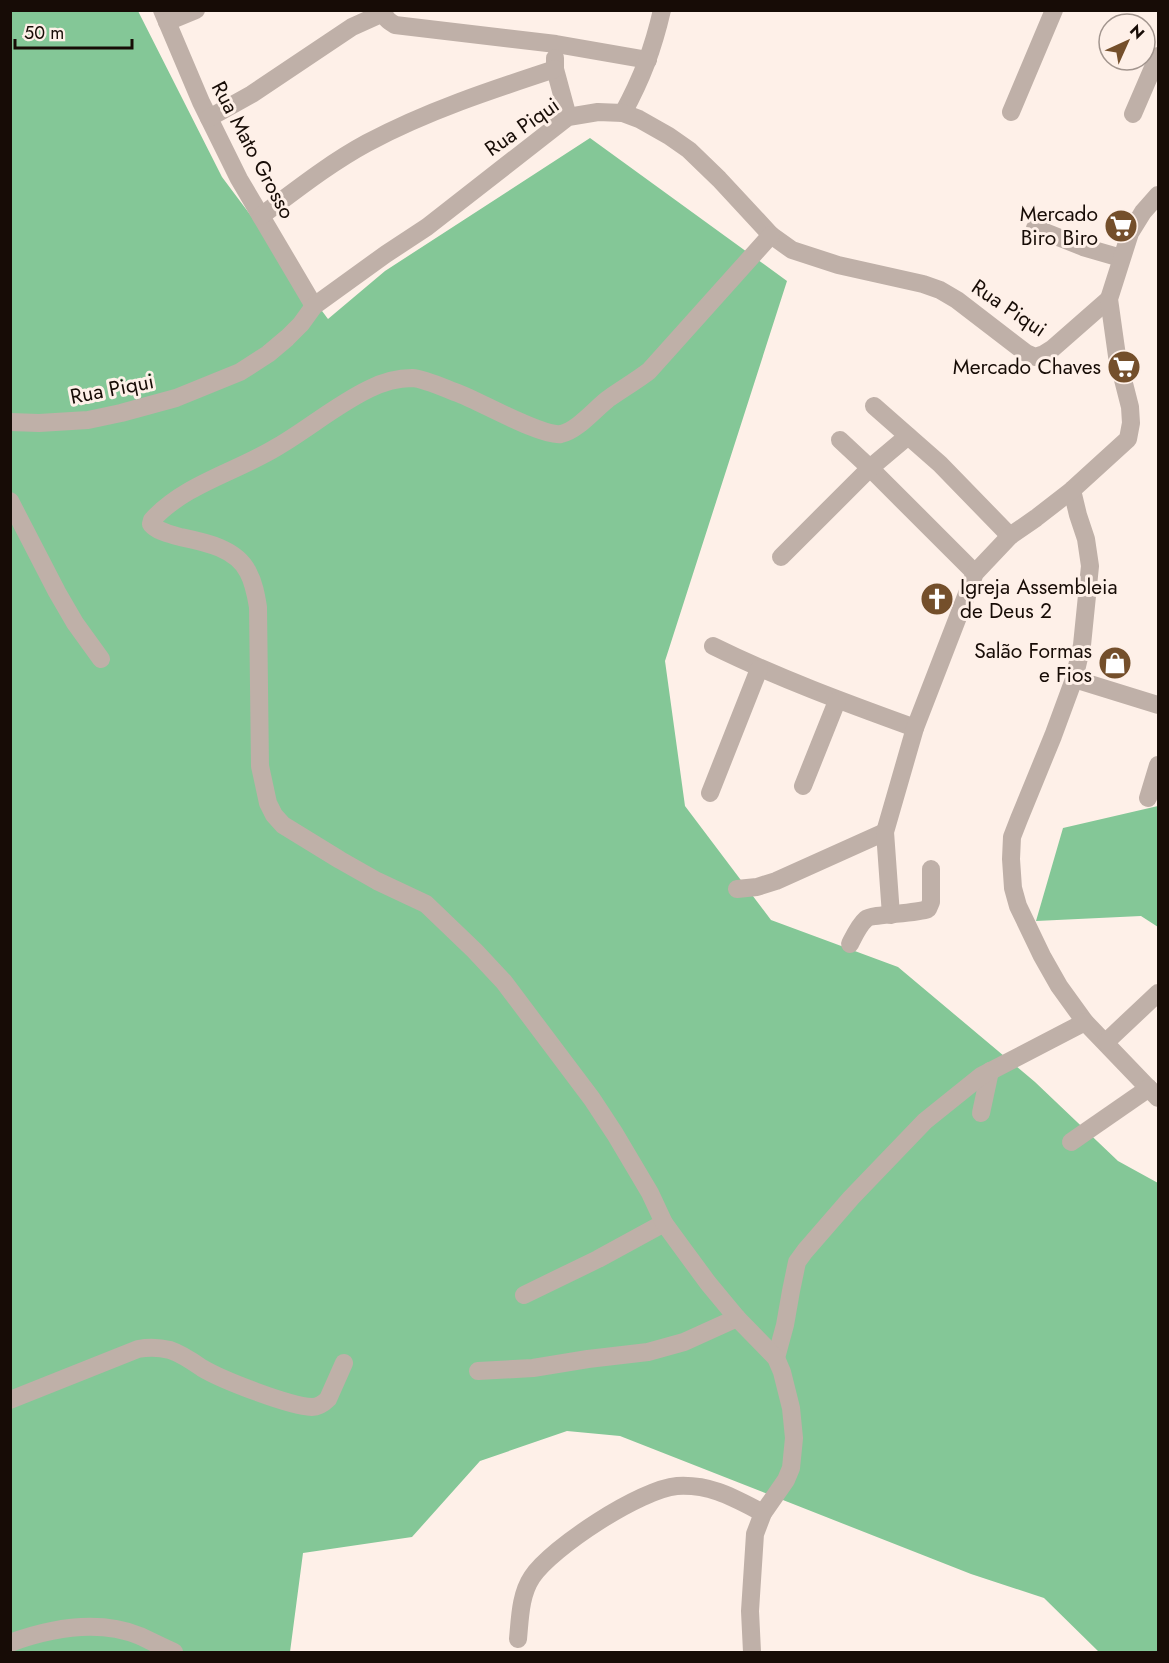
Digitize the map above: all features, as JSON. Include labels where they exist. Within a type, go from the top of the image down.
[{"type":"street","points":[[164,16],[196,10]]},
{"type":"street","points":[[623,113],[639,84],[657,34],[662,10]]},
{"type":"street","points":[[1011,112],[1054,10]]},
{"type":"street","points":[[209,118],[252,94],[352,27],[383,12],[388,21],[395,25],[556,44],[648,60]]},
{"type":"street","name":"Rua Mato Grosso","points":[[164,16],[239,179],[314,306]]},
{"type":"street","points":[[556,44],[555,69],[568,117]]},
{"type":"street","points":[[1133,114],[1158,56]]},
{"type":"street","points":[[261,216],[329,166],[367,143],[438,110],[555,69]]},
{"type":"street","name":"Rua Piqui","points":[[10,422],[88,420],[121,413],[176,398],[240,372],[268,354],[301,324],[314,306],[427,227],[568,117],[598,112],[623,113],[639,119],[689,150],[771,235],[792,250],[838,265],[940,290],[1035,357],[1052,349],[1108,299]]},
{"type":"street","points":[[891,915],[885,832],[915,728],[975,573],[1010,536],[1072,490],[1128,439],[1131,423],[1130,407],[1117,356],[1108,299],[1130,233],[1151,214],[1158,195]]},
{"type":"street","points":[[1035,228],[1083,247],[1121,258]]},
{"type":"street","points":[[752,1653],[750,1611],[755,1534],[763,1513],[786,1480],[791,1468],[794,1438],[791,1408],[776,1358],[737,1318],[708,1283],[664,1223],[633,1163],[592,1099],[528,1011],[476,951],[426,904],[376,881],[340,860],[283,825],[274,815],[268,802],[260,766],[258,607],[253,582],[247,569],[235,555],[205,543],[170,534],[151,524],[152,520],[170,502],[276,448],[369,388],[396,378],[417,378],[548,432],[560,434],[572,429],[608,399],[649,371],[771,235]]},
{"type":"street","points":[[874,406],[961,485],[1010,536]]},
{"type":"street","points":[[781,557],[870,468],[908,436]]},
{"type":"street","points":[[840,440],[975,573]]},
{"type":"street","points":[[1071,1142],[1154,1093],[1085,1022],[1059,986],[1018,906],[1013,888],[1012,837],[1074,679],[1082,645],[1090,566],[1086,539],[1072,490]]},
{"type":"street","points":[[10,501],[57,592],[75,623],[101,659]]},
{"type":"street","points":[[712,646],[759,669],[837,701],[915,728]]},
{"type":"street","points":[[710,793],[759,669]]},
{"type":"street","points":[[1074,679],[1158,705]]},
{"type":"street","points":[[803,786],[837,701]]},
{"type":"street","points":[[1148,798],[1158,765]]},
{"type":"street","points":[[737,889],[757,887],[776,881],[885,832]]},
{"type":"street","points":[[850,944],[870,916],[925,911],[929,908],[931,869]]},
{"type":"street","points":[[1106,1042],[1158,993]]},
{"type":"street","points":[[776,1358],[797,1262],[851,1198],[925,1121],[990,1071],[1085,1022]]},
{"type":"street","points":[[981,1113],[990,1071]]},
{"type":"street","points":[[524,1294],[598,1259],[664,1223]]},
{"type":"street","points":[[478,1371],[533,1368],[648,1352],[684,1342],[737,1318]]},
{"type":"street","points":[[10,1400],[138,1349],[155,1347],[172,1351],[213,1373],[256,1391],[313,1407],[328,1399],[344,1363]]},
{"type":"street","points":[[518,1639],[520,1610],[532,1577],[552,1555],[586,1530],[641,1497],[676,1486],[702,1488],[720,1491],[763,1513]]},
{"type":"street","points":[[10,1643],[47,1632],[79,1626],[111,1628],[138,1635],[174,1653]]},
{"type":"green space","points":[[11,11],[138,11],[222,177],[328,319],[385,271],[590,138],[787,281],[665,661],[685,806],[771,920],[898,967],[1035,1082],[1118,1161],[1158,1183],[1158,1652],[1099,1652],[1044,1598],[971,1574],[620,1436],[567,1431],[480,1461],[412,1537],[303,1553],[290,1652],[11,1652]]},
{"type":"green space","points":[[1158,806],[1158,927],[1141,916],[1036,921],[1063,828]]},
{"type":"place","name":"Mercado Biro Biro","points":[[1121,226]]},
{"type":"place","name":"Mercado Chaves","points":[[1124,367]]},
{"type":"place","name":"Igreja Assembleia de Deus 2","points":[[937,599]]},
{"type":"place","name":"Salão Formas e Fios","points":[[1115,663]]}]
